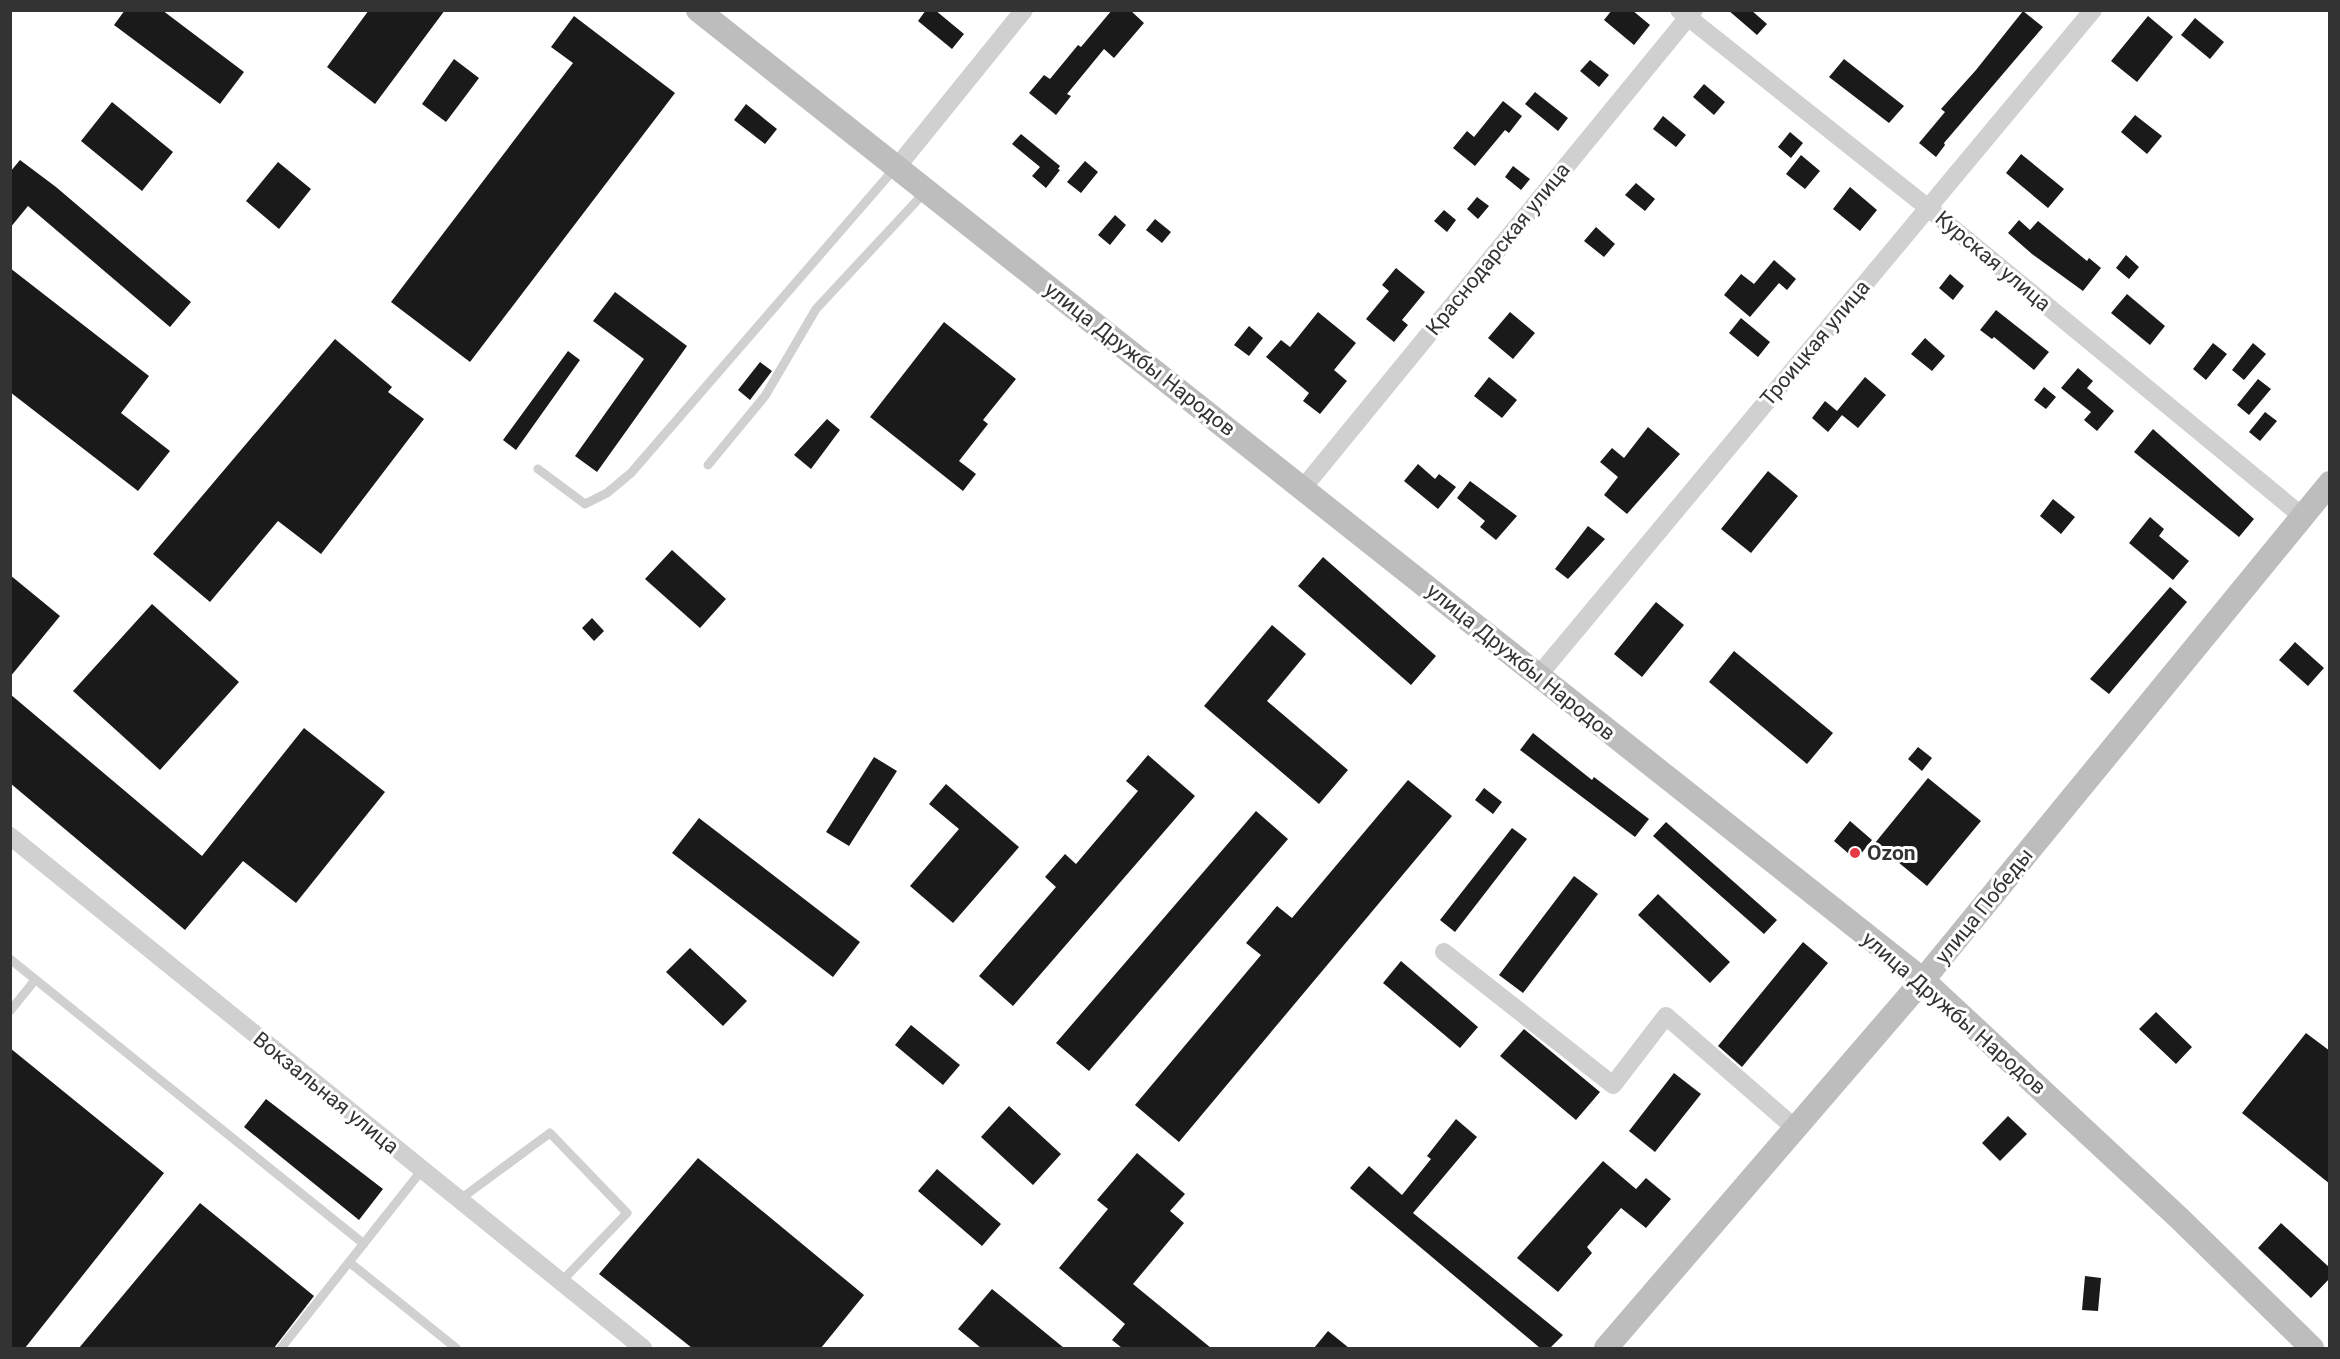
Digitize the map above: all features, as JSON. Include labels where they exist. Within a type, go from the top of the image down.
[{"type":"street","name":"улица Дружбы Народов","points":[[698,10],[1923,980],[2179,1218],[2312,1348]]},
{"type":"street","points":[[897,166],[1024,10]]},
{"type":"street","name":"Троицкая улица","points":[[1538,676],[2093,10]]},
{"type":"street","name":"Курская улица","points":[[1687,13],[2302,516]]},
{"type":"street","name":"Краснодарская улица","points":[[1303,488],[1687,13]]},
{"type":"street","name":"улица Победы","points":[[1606,1348],[1923,980],[2330,483]]},
{"type":"street","name":"Вокзальная улица","points":[[10,836],[643,1348]]},
{"type":"street","points":[[1444,952],[1613,1085],[1666,1016],[1795,1128]]},
{"type":"lane","points":[[538,469],[585,504],[607,492],[632,473],[897,166]]},
{"type":"lane","points":[[708,465],[765,396],[816,309],[926,190]]},
{"type":"lane","points":[[10,959],[364,1244]]},
{"type":"lane","points":[[10,1011],[35,980]]},
{"type":"lane","points":[[459,1200],[550,1133],[627,1213],[561,1282]]},
{"type":"lane","points":[[281,1348],[422,1170]]},
{"type":"lane","points":[[349,1262],[456,1348]]},
{"type":"building","points":[[125,10],[162,10],[244,72],[220,104],[114,25]]},
{"type":"building","points":[[369,10],[445,10],[375,104],[327,67]]},
{"type":"building","points":[[926,10],[935,10],[964,34],[952,49],[918,21]]},
{"type":"building","points":[[1112,10],[1130,10],[1144,23],[1114,58],[1104,49],[1067,94],[1071,96],[1056,115],[1029,93],[1044,75],[1050,79],[1078,45],[1081,47]]},
{"type":"building","points":[[1612,10],[1632,10],[1650,25],[1634,45],[1604,20]]},
{"type":"building","points":[[1728,10],[1751,10],[1767,24],[1757,35]]},
{"type":"building","points":[[2023,11],[2043,27],[1944,143],[1945,145],[1936,157],[1919,143],[1945,112],[1941,109],[1976,70]]},
{"type":"building","points":[[574,16],[675,93],[470,362],[391,302],[573,63],[551,47]]},
{"type":"building","points":[[2148,16],[2173,37],[2137,82],[2111,61]]},
{"type":"building","points":[[2195,18],[2224,42],[2210,59],[2181,35]]},
{"type":"building","points":[[454,59],[479,78],[446,122],[422,104]]},
{"type":"building","points":[[1844,59],[1904,106],[1889,123],[1829,77]]},
{"type":"building","points":[[1590,60],[1609,75],[1599,87],[1580,71]]},
{"type":"building","points":[[1704,84],[1725,102],[1714,115],[1693,97]]},
{"type":"building","points":[[1535,92],[1568,118],[1558,131],[1525,104]]},
{"type":"building","points":[[1503,101],[1522,116],[1509,133],[1505,130],[1475,166],[1453,148],[1467,131],[1474,137]]},
{"type":"building","points":[[112,102],[173,152],[142,191],[81,141]]},
{"type":"building","points":[[746,104],[777,129],[765,144],[734,120]]},
{"type":"building","points":[[2135,115],[2162,136],[2147,154],[2121,132]]},
{"type":"building","points":[[1663,116],[1686,135],[1676,147],[1653,129]]},
{"type":"building","points":[[1790,132],[1803,143],[1791,158],[1778,147]]},
{"type":"building","points":[[1021,134],[1060,166],[1058,169],[1060,170],[1046,188],[1032,176],[1040,167],[1012,144]]},
{"type":"building","points":[[2021,154],[2064,189],[2048,208],[2006,173]]},
{"type":"building","points":[[1801,155],[1820,171],[1805,189],[1786,174]]},
{"type":"building","points":[[20,160],[56,187],[191,302],[170,327],[28,206],[10,228],[10,172]]},
{"type":"building","points":[[1085,161],[1098,172],[1081,193],[1067,182]]},
{"type":"building","points":[[278,162],[311,189],[279,229],[246,201]]},
{"type":"building","points":[[1513,166],[1530,179],[1521,190],[1505,177]]},
{"type":"building","points":[[1636,183],[1655,199],[1645,211],[1625,195]]},
{"type":"building","points":[[1850,187],[1877,210],[1860,231],[1833,209]]},
{"type":"building","points":[[1477,197],[1489,206],[1478,219],[1467,209]]},
{"type":"building","points":[[1444,210],[1456,220],[1447,232],[1434,221]]},
{"type":"building","points":[[1115,215],[1126,225],[1110,245],[1098,235]]},
{"type":"building","points":[[1155,219],[1171,232],[1162,243],[1146,230]]},
{"type":"building","points":[[2019,220],[2030,230],[2038,221],[2087,261],[2089,258],[2101,268],[2083,291],[2032,254],[2008,233]]},
{"type":"building","points":[[1596,227],[1615,244],[1604,257],[1584,241]]},
{"type":"building","points":[[2126,255],[2139,267],[2129,279],[2116,268]]},
{"type":"building","points":[[1774,260],[1796,279],[1787,290],[1779,283],[1750,317],[1724,295],[1741,274],[1754,284]]},
{"type":"building","points":[[10,268],[149,376],[121,413],[170,451],[138,491],[10,392]]},
{"type":"building","points":[[1396,268],[1425,292],[1402,320],[1408,325],[1394,342],[1366,319],[1389,291],[1382,285]]},
{"type":"building","points":[[1950,274],[1964,286],[1953,300],[1939,288]]},
{"type":"building","points":[[615,292],[687,346],[597,472],[575,456],[644,359],[593,321]]},
{"type":"building","points":[[2127,294],[2165,326],[2150,345],[2111,313]]},
{"type":"building","points":[[1996,310],[2049,352],[2034,370],[1994,337],[1992,339],[1980,330]]},
{"type":"building","points":[[1318,312],[1356,343],[1334,370],[1347,381],[1320,414],[1303,401],[1309,393],[1266,357],[1281,340],[1290,347]]},
{"type":"building","points":[[1510,312],[1535,333],[1513,359],[1488,338]]},
{"type":"building","points":[[1741,318],[1770,342],[1758,357],[1729,333]]},
{"type":"building","points":[[944,322],[1016,379],[983,420],[988,424],[959,461],[976,474],[963,491],[870,417]]},
{"type":"building","points":[[1249,326],[1263,338],[1249,356],[1234,345]]},
{"type":"building","points":[[1925,338],[1945,356],[1932,371],[1911,354]]},
{"type":"building","points":[[335,339],[392,387],[388,392],[424,419],[321,554],[278,521],[210,602],[153,554]]},
{"type":"building","points":[[2213,343],[2227,354],[2206,380],[2193,369]]},
{"type":"building","points":[[2253,343],[2266,354],[2244,380],[2232,370]]},
{"type":"building","points":[[568,351],[580,360],[516,450],[503,440]]},
{"type":"building","points":[[760,362],[772,371],[750,400],[738,390]]},
{"type":"building","points":[[2078,368],[2093,381],[2087,388],[2114,411],[2097,431],[2084,420],[2091,412],[2061,388]]},
{"type":"building","points":[[1489,377],[1517,400],[1502,418],[1474,396]]},
{"type":"building","points":[[1865,377],[1886,395],[1858,428],[1837,411]]},
{"type":"building","points":[[2258,379],[2271,389],[2249,415],[2237,405]]},
{"type":"building","points":[[2044,387],[2056,397],[2046,409],[2034,400]]},
{"type":"building","points":[[1825,401],[1842,415],[1828,432],[1812,418]]},
{"type":"building","points":[[2265,412],[2277,421],[2260,441],[2249,432]]},
{"type":"building","points":[[827,419],[840,430],[811,469],[794,455]]},
{"type":"building","points":[[1648,427],[1680,454],[1627,514],[1604,495],[1618,477],[1600,462],[1612,448],[1624,458]]},
{"type":"building","points":[[2153,429],[2254,519],[2239,537],[2134,452]]},
{"type":"building","points":[[1418,464],[1435,479],[1439,474],[1456,487],[1438,509],[1404,481]]},
{"type":"building","points":[[1768,471],[1798,496],[1751,553],[1721,529]]},
{"type":"building","points":[[1470,481],[1517,516],[1496,540],[1480,527],[1485,521],[1457,498]]},
{"type":"building","points":[[2053,499],[2075,517],[2061,534],[2040,516]]},
{"type":"building","points":[[2150,517],[2164,529],[2159,536],[2189,561],[2173,580],[2129,543]]},
{"type":"building","points":[[1588,526],[1605,539],[1568,579],[1555,569]]},
{"type":"building","points":[[672,550],[726,599],[700,628],[645,579]]},
{"type":"building","points":[[1323,557],[1436,656],[1411,685],[1298,586]]},
{"type":"building","points":[[10,575],[60,616],[10,677]]},
{"type":"building","points":[[2170,587],[2187,602],[2109,694],[2090,679]]},
{"type":"building","points":[[1656,602],[1684,625],[1642,677],[1614,654]]},
{"type":"building","points":[[152,604],[239,682],[160,770],[73,691]]},
{"type":"building","points":[[592,618],[604,631],[594,641],[582,628]]},
{"type":"building","points":[[1272,625],[1306,654],[1267,701],[1348,770],[1319,804],[1204,706]]},
{"type":"building","points":[[2295,642],[2324,668],[2308,686],[2279,660]]},
{"type":"building","points":[[1734,651],[1833,733],[1807,764],[1709,682]]},
{"type":"building","points":[[10,694],[202,856],[304,728],[385,792],[296,903],[243,861],[185,930],[10,783]]},
{"type":"building","points":[[1533,733],[1592,780],[1594,777],[1649,819],[1635,837],[1520,750]]},
{"type":"building","points":[[1918,747],[1932,758],[1922,771],[1908,759]]},
{"type":"building","points":[[1148,755],[1195,796],[1013,1006],[979,976],[1056,887],[1045,877],[1065,854],[1076,864],[1138,791],[1126,781]]},
{"type":"building","points":[[874,757],[897,771],[849,846],[826,832]]},
{"type":"building","points":[[1928,778],[1981,821],[1927,886],[1875,843]]},
{"type":"building","points":[[1408,780],[1452,816],[1179,1142],[1135,1105],[1261,955],[1246,943],[1277,906],[1292,918]]},
{"type":"building","points":[[946,784],[1019,847],[953,923],[910,886],[959,829],[929,804]]},
{"type":"building","points":[[1484,788],[1502,802],[1493,814],[1475,800]]},
{"type":"building","points":[[1256,811],[1288,839],[1089,1071],[1056,1043]]},
{"type":"building","points":[[699,818],[860,942],[833,977],[672,853]]},
{"type":"building","points":[[1850,821],[1872,840],[1856,860],[1834,841]]},
{"type":"building","points":[[1666,822],[1777,920],[1764,934],[1653,836]]},
{"type":"building","points":[[1512,828],[1527,839],[1455,932],[1440,920]]},
{"type":"building","points":[[1574,876],[1598,894],[1523,993],[1499,975]]},
{"type":"building","points":[[1658,894],[1730,962],[1710,983],[1638,915]]},
{"type":"building","points":[[1803,942],[1828,963],[1742,1067],[1718,1046]]},
{"type":"building","points":[[690,948],[747,1001],[723,1026],[666,972]]},
{"type":"building","points":[[1401,961],[1478,1027],[1460,1048],[1383,983]]},
{"type":"building","points":[[2156,1012],[2192,1047],[2176,1064],[2139,1029]]},
{"type":"building","points":[[911,1025],[960,1065],[943,1085],[895,1045]]},
{"type":"building","points":[[1524,1029],[1600,1092],[1576,1120],[1500,1056]]},
{"type":"building","points":[[2306,1033],[2330,1051],[2330,1184],[2242,1113]]},
{"type":"building","points":[[10,1048],[164,1173],[25,1348],[10,1348]]},
{"type":"building","points":[[1674,1073],[1701,1094],[1655,1152],[1629,1131]]},
{"type":"building","points":[[266,1099],[383,1189],[359,1220],[244,1127]]},
{"type":"building","points":[[1009,1106],[1061,1154],[1033,1185],[981,1137]]},
{"type":"building","points":[[2008,1116],[2027,1134],[2000,1161],[1982,1143]]},
{"type":"building","points":[[1456,1119],[1477,1137],[1413,1213],[1563,1335],[1550,1348],[1540,1348],[1350,1188],[1369,1166],[1402,1195],[1431,1159],[1427,1156]]},
{"type":"building","points":[[1137,1153],[1185,1194],[1170,1211],[1184,1223],[1133,1284],[1211,1348],[1122,1348],[1112,1340],[1125,1324],[1059,1268],[1108,1209],[1097,1200]]},
{"type":"building","points":[[698,1158],[864,1295],[821,1348],[692,1348],[599,1274]]},
{"type":"building","points":[[1603,1161],[1636,1189],[1646,1178],[1671,1199],[1646,1228],[1621,1208],[1587,1247],[1592,1253],[1558,1292],[1517,1258]]},
{"type":"building","points":[[937,1169],[1001,1224],[982,1246],[918,1191]]},
{"type":"building","points":[[200,1203],[314,1296],[274,1348],[79,1348]]},
{"type":"building","points":[[2281,1223],[2330,1268],[2330,1278],[2311,1298],[2258,1248]]},
{"type":"building","points":[[2085,1276],[2101,1278],[2098,1311],[2082,1310]]},
{"type":"building","points":[[992,1289],[1064,1348],[981,1348],[958,1329]]},
{"type":"building","points":[[1328,1331],[1349,1348],[1314,1348]]},
{"type":"place","name":"Ozon","points":[[1855,853]]}]
